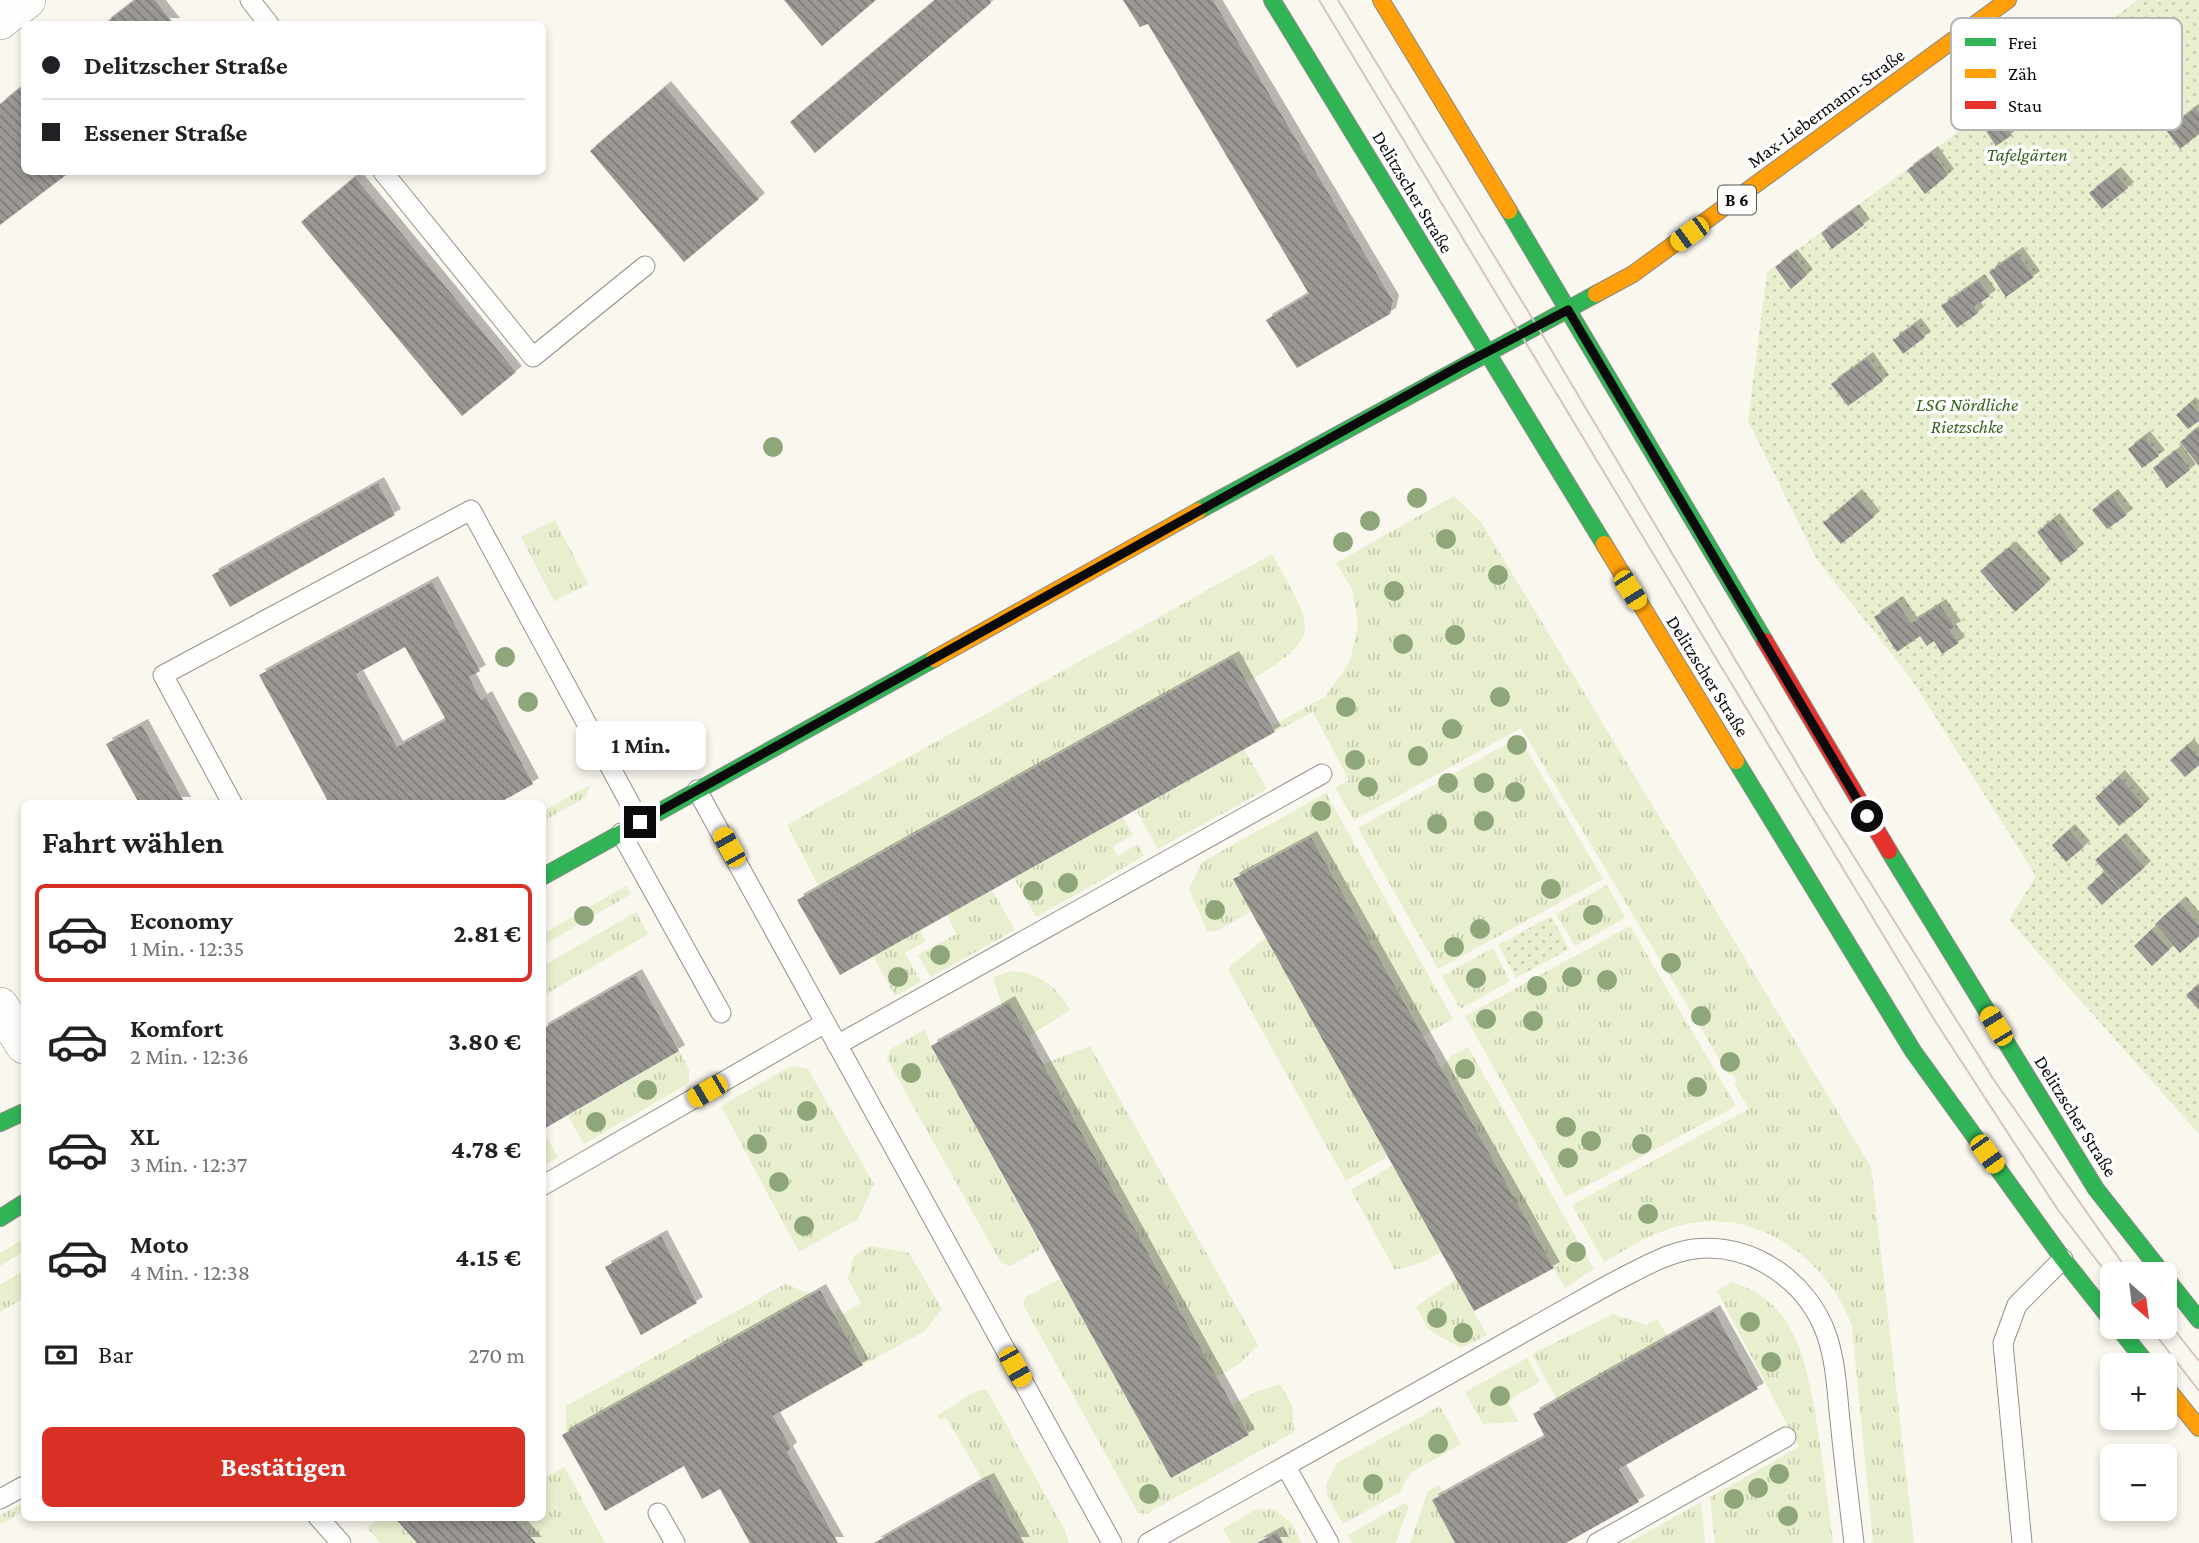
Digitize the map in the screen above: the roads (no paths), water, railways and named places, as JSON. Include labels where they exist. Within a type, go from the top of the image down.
[{"type":"main road","name":"Delitzscher Straße","points":[[1272,0],[1913,1051],[2063,1259],[2100,1306]]},
{"type":"main road","name":"Delitzscher Straße","points":[[1381,0],[1867,816],[2089,1177],[2154,1262]]},
{"type":"main road","name":"Max-Liebermann-Straße","points":[[1983,18],[2008,0]]},
{"type":"main road","name":"Max-Liebermann-Straße","points":[[1486,352],[1568,310],[1648,264],[1951,42]]},
{"type":"main road","name":"B 6","points":[[546,875],[1486,352]]},
{"type":"main road","points":[[0,1123],[21,1113]]},
{"type":"main road","points":[[0,1218],[21,1205]]},
{"type":"main road","name":"Delitzscher Straße","points":[[2177,1292],[2199,1320]]},
{"type":"main road","points":[[2127,1339],[2138,1353]]},
{"type":"main road","points":[[2177,1401],[2199,1428]]},
{"type":"street","points":[[0,21],[27,0]]},
{"type":"street","points":[[0,1006],[21,1040]]},
{"type":"lane","points":[[250,0],[267,21]]},
{"type":"lane","points":[[385,175],[533,357],[645,266]]},
{"type":"lane","points":[[230,800],[163,675],[471,510],[640,822]]},
{"type":"lane","points":[[837,1045],[1322,774]]},
{"type":"lane","points":[[697,790],[1112,1543]]},
{"type":"lane","points":[[621,833],[721,1013]]},
{"type":"lane","points":[[546,1184],[825,1023]]},
{"type":"lane","points":[[1148,1543],[1651,1264],[1692,1250],[1736,1250],[1765,1262],[1791,1281],[1818,1315],[1827,1334],[1836,1376],[1854,1543]]},
{"type":"lane","points":[[2022,1543],[2003,1343],[2017,1304],[2063,1259]]},
{"type":"lane","points":[[1597,1543],[1786,1437]]},
{"type":"lane","points":[[1286,1467],[1329,1543]]},
{"type":"lane","points":[[0,1499],[21,1488]]},
{"type":"lane","points":[[658,1513],[675,1543]]},
{"type":"lane","points":[[322,1521],[341,1543]]},
{"type":"tram line","points":[[1319,0],[1935,1021],[2058,1210],[2100,1264]]},
{"type":"tram line","points":[[1338,0],[1537,326],[1824,809],[1994,1080],[2122,1262]]},
{"type":"tram line","points":[[2177,1333],[2199,1361]]},
{"type":"tram line","points":[[2159,1339],[2199,1391]]},
{"type":"park label","name":"Tafelgärten","points":[[2027,154]]},
{"type":"park label","name":"LSG Nördliche Rietzschke","points":[[1967,415]]}]
